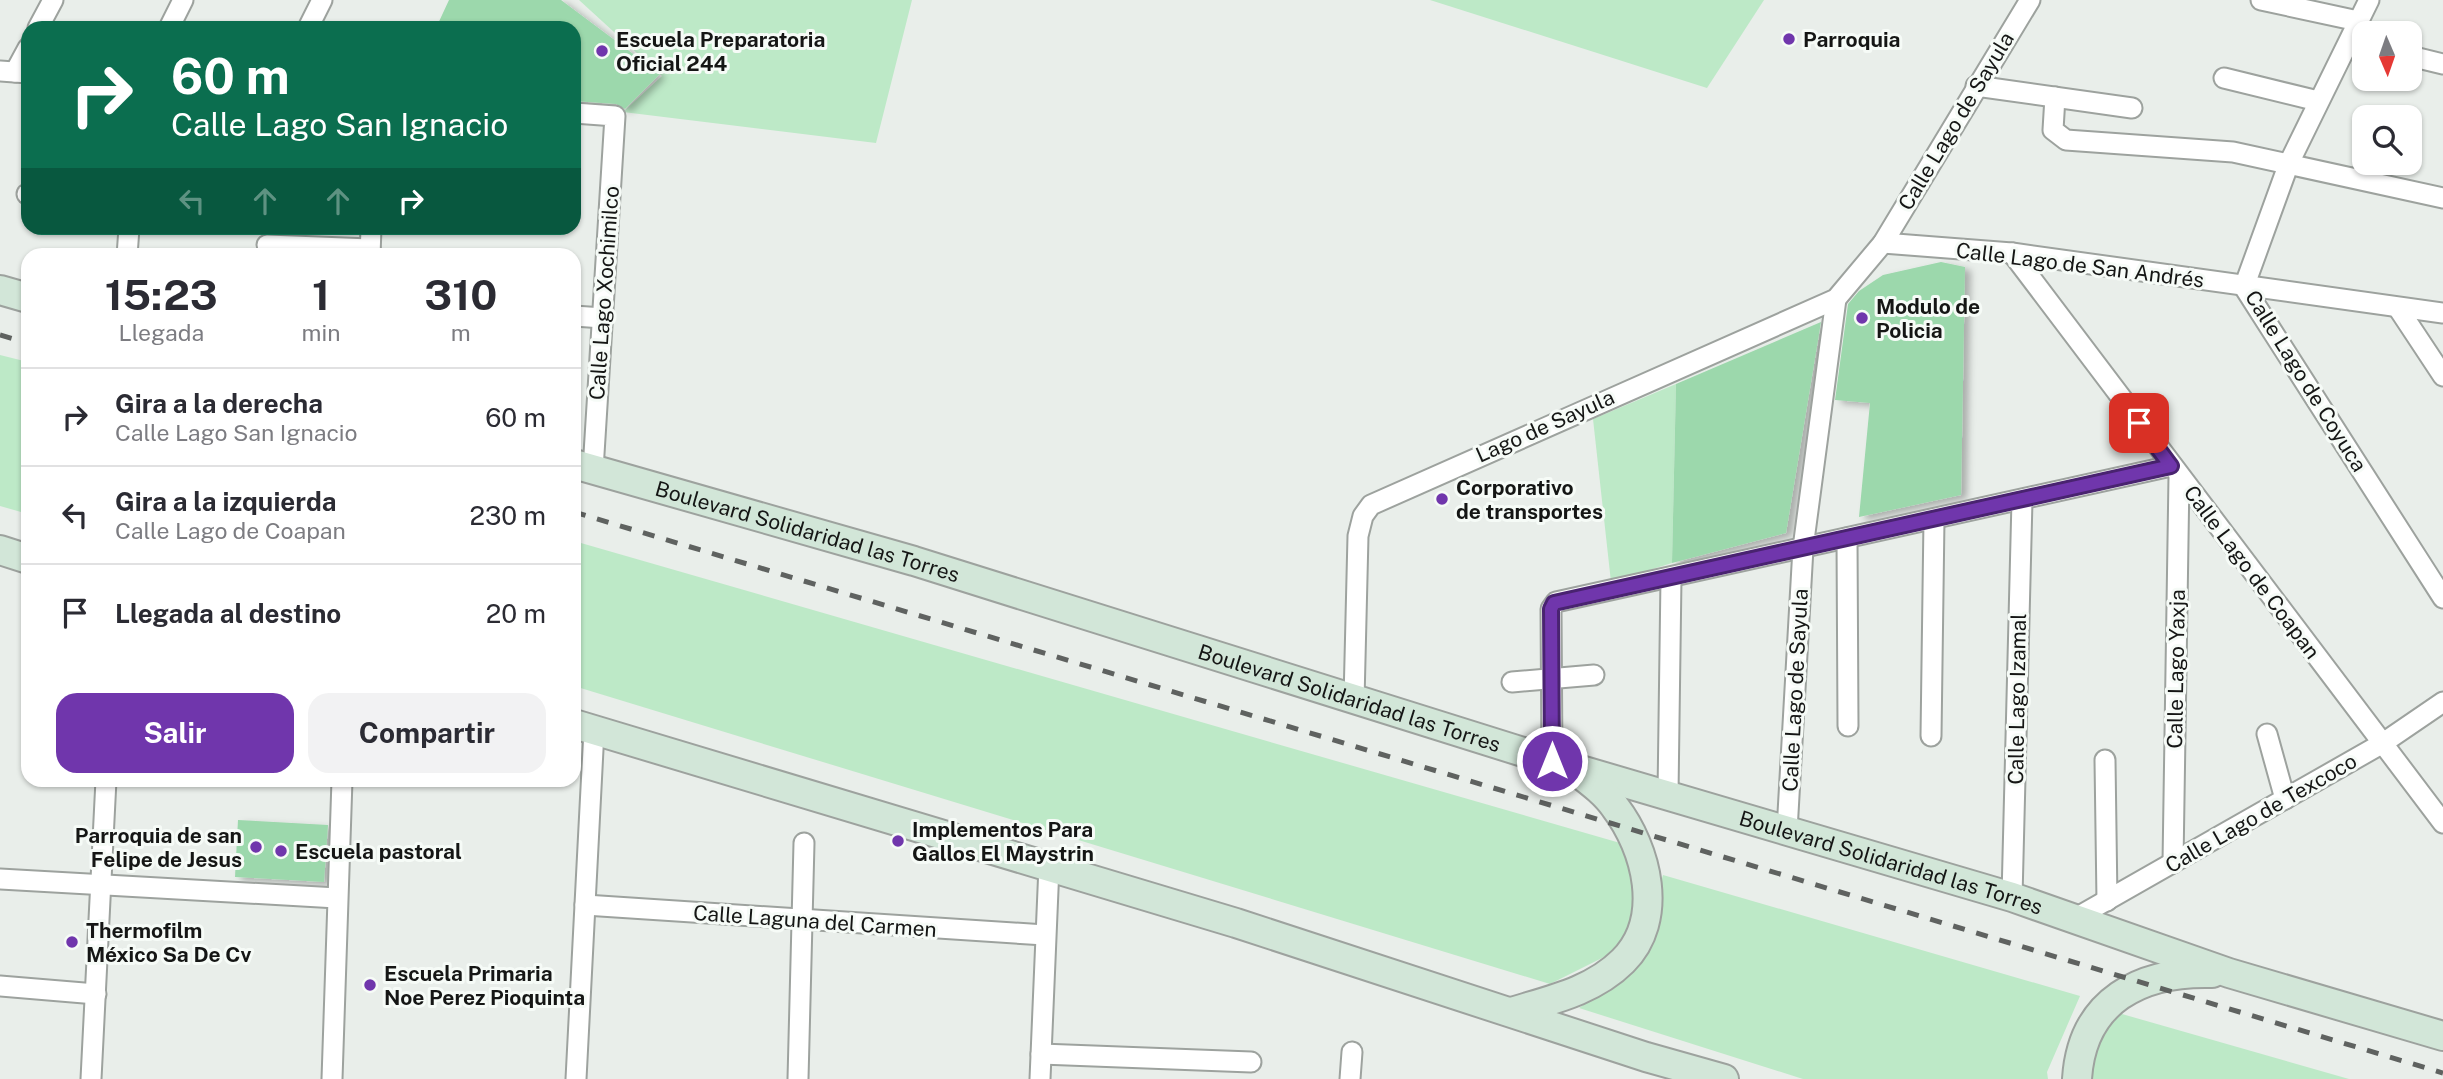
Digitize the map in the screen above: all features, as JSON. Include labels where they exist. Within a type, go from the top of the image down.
[{"type":"main road","points":[[0,290],[21,296]]},
{"type":"main road","name":"Boulevard Solidaridad las Torres","points":[[583,467],[914,561],[1563,765],[2012,897],[2229,973],[2443,1036]]},
{"type":"main road","points":[[0,550],[21,557]]},
{"type":"main road","points":[[584,727],[1049,866],[1679,1068],[1724,1079]]},
{"type":"main road","points":[[1511,1012],[1566,996],[1611,971],[1634,947],[1646,913],[1646,880],[1632,834],[1613,804],[1563,765]]},
{"type":"main road","points":[[2077,1079],[2082,1049],[2094,1024],[2124,991],[2144,980],[2162,976],[2229,973]]},
{"type":"street","points":[[42,21],[53,0]]},
{"type":"street","points":[[172,21],[183,0]]},
{"type":"street","points":[[312,21],[322,0]]},
{"type":"street","name":"Calle Lago de Sayula","points":[[1883,243],[2029,0]]},
{"type":"street","points":[[2261,0],[2358,21]]},
{"type":"street","name":"Calle Lago de Coyuca","points":[[2358,21],[2369,0]]},
{"type":"street","name":"Calle Lago de Coyuca","points":[[2352,49],[2318,101],[2289,163],[2244,287],[2443,598]]},
{"type":"street","points":[[2422,59],[2443,64]]},
{"type":"street","points":[[2224,78],[2318,101]]},
{"type":"street","points":[[1976,86],[2132,108]]},
{"type":"street","points":[[2055,97],[2053,130],[2066,140],[2206,148],[2289,163],[2443,198]]},
{"type":"street","name":"Calle Lago Xochimilco","points":[[581,114],[615,116],[603,318],[583,467]]},
{"type":"street","name":"Calle Lago de San Andrés","points":[[1883,243],[2012,253],[2443,313]]},
{"type":"street","name":"Lago de Sayula","points":[[1354,700],[1358,536],[1363,516],[1371,505],[1836,299],[1883,243]]},
{"type":"street","points":[[267,245],[311,248]]},
{"type":"street","name":"Calle Lago de Coapan","points":[[2012,253],[2443,823]]},
{"type":"street","name":"Calle Lago de Sayula","points":[[1787,831],[1803,548],[1836,299]]},
{"type":"street","points":[[2398,308],[2443,376]]},
{"type":"street","points":[[581,316],[603,318]]},
{"type":"street","points":[[1563,765],[1551,679],[1551,609],[1556,602],[2022,500],[2175,471]]},
{"type":"street","name":"Calle Lago Yaxja","points":[[2173,863],[2175,471]]},
{"type":"street","name":"Calle Lago Izamal","points":[[2012,897],[2022,500]]},
{"type":"street","points":[[1931,736],[1934,519]]},
{"type":"street","points":[[1847,538],[1848,726]]},
{"type":"street","points":[[1668,794],[1671,578]]},
{"type":"street","points":[[1511,682],[1594,675]]},
{"type":"street","name":"Calle Lago de Texcoco","points":[[2074,919],[2383,743],[2443,702]]},
{"type":"street","points":[[576,1079],[585,905],[584,727]]},
{"type":"street","points":[[2267,734],[2285,799]]},
{"type":"street","points":[[2105,760],[2107,901]]},
{"type":"street","points":[[91,1079],[106,787]]},
{"type":"street","points":[[332,1079],[342,787]]},
{"type":"street","points":[[799,1079],[804,843]]},
{"type":"street","points":[[1040,1079],[1049,866]]},
{"type":"street","points":[[0,878],[337,898]]},
{"type":"street","name":"Calle Laguna del Carmen","points":[[585,905],[1045,935]]},
{"type":"street","points":[[0,986],[96,994]]},
{"type":"street","points":[[1350,1079],[1352,1052]]},
{"type":"street","points":[[1041,1054],[1251,1062]]},
{"type":"green space","points":[[579,0],[912,0],[876,143],[623,112],[662,76]]},
{"type":"green space","points":[[1430,0],[1764,0],[1707,88]]},
{"type":"green space","points":[[0,355],[21,360],[21,512],[0,506]]},
{"type":"green space","points":[[1676,384],[1672,563],[1611,582],[1593,419]]},
{"type":"green space","points":[[581,543],[1634,847],[1639,863],[1628,945],[1550,984],[581,688]]},
{"type":"green space","points":[[1663,875],[2080,996],[2047,1072],[2048,1079],[1803,1079],[1579,1008],[1634,970]]},
{"type":"green space","points":[[2115,1012],[2349,1079],[2085,1079],[2085,1061]]},
{"type":"building","name":"Escuela Preparatoria Oficial 244","points":[[449,0],[561,0],[660,74],[625,109],[616,104],[581,102],[581,21],[439,21]]},
{"type":"building","points":[[1941,262],[1965,267],[1961,495],[1859,517],[1870,403],[1835,400],[1848,304],[1859,291],[1883,275]]},
{"type":"building","points":[[1821,322],[1786,533],[1672,563],[1676,384]]},
{"type":"building","name":"Escuela pastoral","points":[[238,820],[328,825],[324,882],[235,877]]},
{"type":"railway","points":[[0,335],[21,341]]},
{"type":"railway","points":[[581,514],[2443,1073]]},
{"type":"place","name":"Parroquia","points":[[1789,39]]},
{"type":"place","name":"Escuela Preparatoria Oficial 244","points":[[602,51]]},
{"type":"place","name":"Modulo de Policia","points":[[1862,318]]},
{"type":"place","name":"Corporativo de transportes","points":[[1442,499]]},
{"type":"place","name":"Implementos Para Gallos El Maystrin","points":[[898,841]]},
{"type":"place","name":"Parroquia de san Felipe de Jesus","points":[[256,847]]},
{"type":"place","name":"Escuela pastoral","points":[[281,851]]},
{"type":"place","name":"Thermofilm México Sa De Cv","points":[[72,942]]},
{"type":"place","name":"Escuela Primaria Noe Perez Pioquinta","points":[[370,985]]},
{"type":"route","points":[[1552,761],[1551,609],[1554,603],[2171,466],[2139,423]]}]
